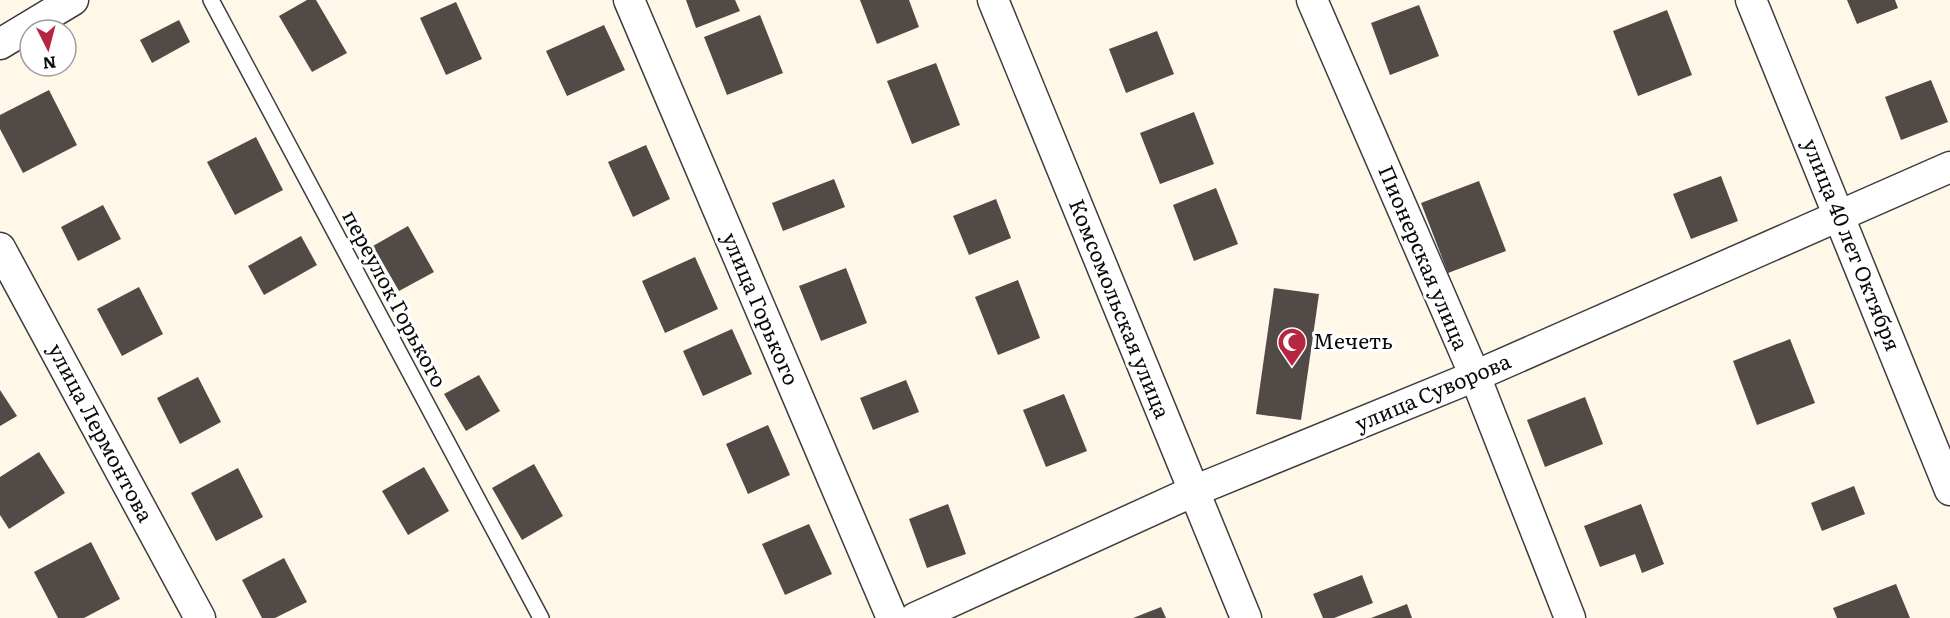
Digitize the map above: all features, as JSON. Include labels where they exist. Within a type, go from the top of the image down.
[{"type":"street","points":[[0,44],[73,0]]},
{"type":"street","name":"улица Горького","points":[[629,0],[892,618]]},
{"type":"street","name":"Комсомольская улица","points":[[993,0],[1246,618]]},
{"type":"street","name":"Пионерская улица","points":[[1312,0],[1475,376],[1570,618]]},
{"type":"street","name":"улица 40 лет Октября","points":[[1751,0],[1950,490]]},
{"type":"street","name":"улица Суворова","points":[[915,618],[1194,491],[1475,376],[1950,167]]},
{"type":"street","name":"улица Лермонтова","points":[[0,248],[200,618]]},
{"type":"lane","name":"переулок Горького","points":[[211,0],[541,618]]},
{"type":"building","points":[[307,0],[316,0],[347,53],[312,72],[279,16]]},
{"type":"building","points":[[686,0],[735,0],[740,11],[696,28]]},
{"type":"building","points":[[860,0],[909,0],[919,27],[877,44]]},
{"type":"building","points":[[1847,0],[1895,0],[1898,8],[1857,24]]},
{"type":"building","points":[[456,2],[482,59],[446,75],[420,18]]},
{"type":"building","points":[[1419,5],[1439,56],[1390,75],[1371,23]]},
{"type":"building","points":[[1667,10],[1692,75],[1638,96],[1613,31]]},
{"type":"building","points":[[760,15],[783,73],[727,95],[704,37]]},
{"type":"building","points":[[179,20],[190,42],[152,63],[140,40]]},
{"type":"building","points":[[604,25],[625,70],[567,96],[546,51]]},
{"type":"building","points":[[1157,31],[1174,74],[1126,93],[1109,49]]},
{"type":"building","points":[[936,63],[960,125],[912,144],[887,81]]},
{"type":"building","points":[[1931,80],[1948,122],[1901,140],[1885,97]]},
{"type":"building","points":[[49,90],[77,145],[23,173],[0,129],[0,115]]},
{"type":"building","points":[[1194,112],[1214,164],[1160,184],[1140,133]]},
{"type":"building","points":[[256,137],[283,190],[235,215],[207,162]]},
{"type":"building","points":[[646,145],[670,199],[633,217],[608,162]]},
{"type":"building","points":[[1721,176],[1738,221],[1691,239],[1673,194]]},
{"type":"building","points":[[834,179],[845,207],[783,231],[772,203]]},
{"type":"building","points":[[1479,181],[1506,251],[1448,273],[1421,203]]},
{"type":"building","points":[[1216,188],[1238,244],[1194,261],[1173,205]]},
{"type":"building","points":[[996,199],[1011,238],[969,255],[953,216]]},
{"type":"building","points":[[103,205],[121,239],[78,261],[61,227]]},
{"type":"building","points":[[408,226],[434,272],[399,291],[373,246]]},
{"type":"building","points":[[301,236],[317,265],[264,295],[248,266]]},
{"type":"building","points":[[695,257],[718,309],[665,333],[642,281]]},
{"type":"building","points":[[846,268],[867,323],[821,341],[799,286]]},
{"type":"building","points":[[1018,280],[1040,338],[998,355],[975,297]]},
{"type":"building","points":[[139,287],[163,334],[122,356],[97,309]]},
{"type":"building","points":[[1274,288],[1319,294],[1301,420],[1256,414]]},
{"type":"building","points":[[732,329],[752,374],[703,396],[683,351]]},
{"type":"building","points":[[1790,339],[1815,403],[1757,425],[1733,361]]},
{"type":"building","points":[[479,375],[500,411],[466,431],[444,394]]},
{"type":"building","points":[[198,377],[221,422],[180,444],[157,398]]},
{"type":"building","points":[[906,380],[919,412],[873,430],[860,398]]},
{"type":"building","points":[[0,390],[17,416],[0,426]]},
{"type":"building","points":[[1064,394],[1087,451],[1046,467],[1023,410]]},
{"type":"building","points":[[1585,397],[1603,444],[1545,467],[1527,420]]},
{"type":"building","points":[[768,425],[790,475],[748,494],[726,444]]},
{"type":"building","points":[[39,452],[65,493],[9,529],[0,515],[0,477]]},
{"type":"building","points":[[534,464],[563,516],[522,540],[492,488]]},
{"type":"building","points":[[424,467],[449,511],[408,535],[382,491]]},
{"type":"building","points":[[238,468],[263,517],[216,541],[191,493]]},
{"type":"building","points":[[1854,486],[1865,514],[1822,531],[1811,503]]},
{"type":"building","points":[[948,504],[966,554],[927,568],[909,519]]},
{"type":"building","points":[[1641,504],[1664,564],[1642,573],[1635,554],[1600,567],[1584,526]]},
{"type":"building","points":[[809,524],[832,574],[785,595],[762,544]]},
{"type":"building","points":[[91,542],[120,599],[84,618],[58,618],[34,572]]},
{"type":"building","points":[[284,558],[307,602],[275,618],[262,618],[242,580]]},
{"type":"building","points":[[1362,575],[1373,603],[1334,618],[1323,618],[1313,594]]},
{"type":"building","points":[[1896,584],[1910,618],[1837,618],[1833,608]]},
{"type":"building","points":[[1407,604],[1412,618],[1371,618]]},
{"type":"building","points":[[1161,607],[1166,618],[1133,618]]},
{"type":"place","name":"Мечеть","points":[[1292,368]]}]
